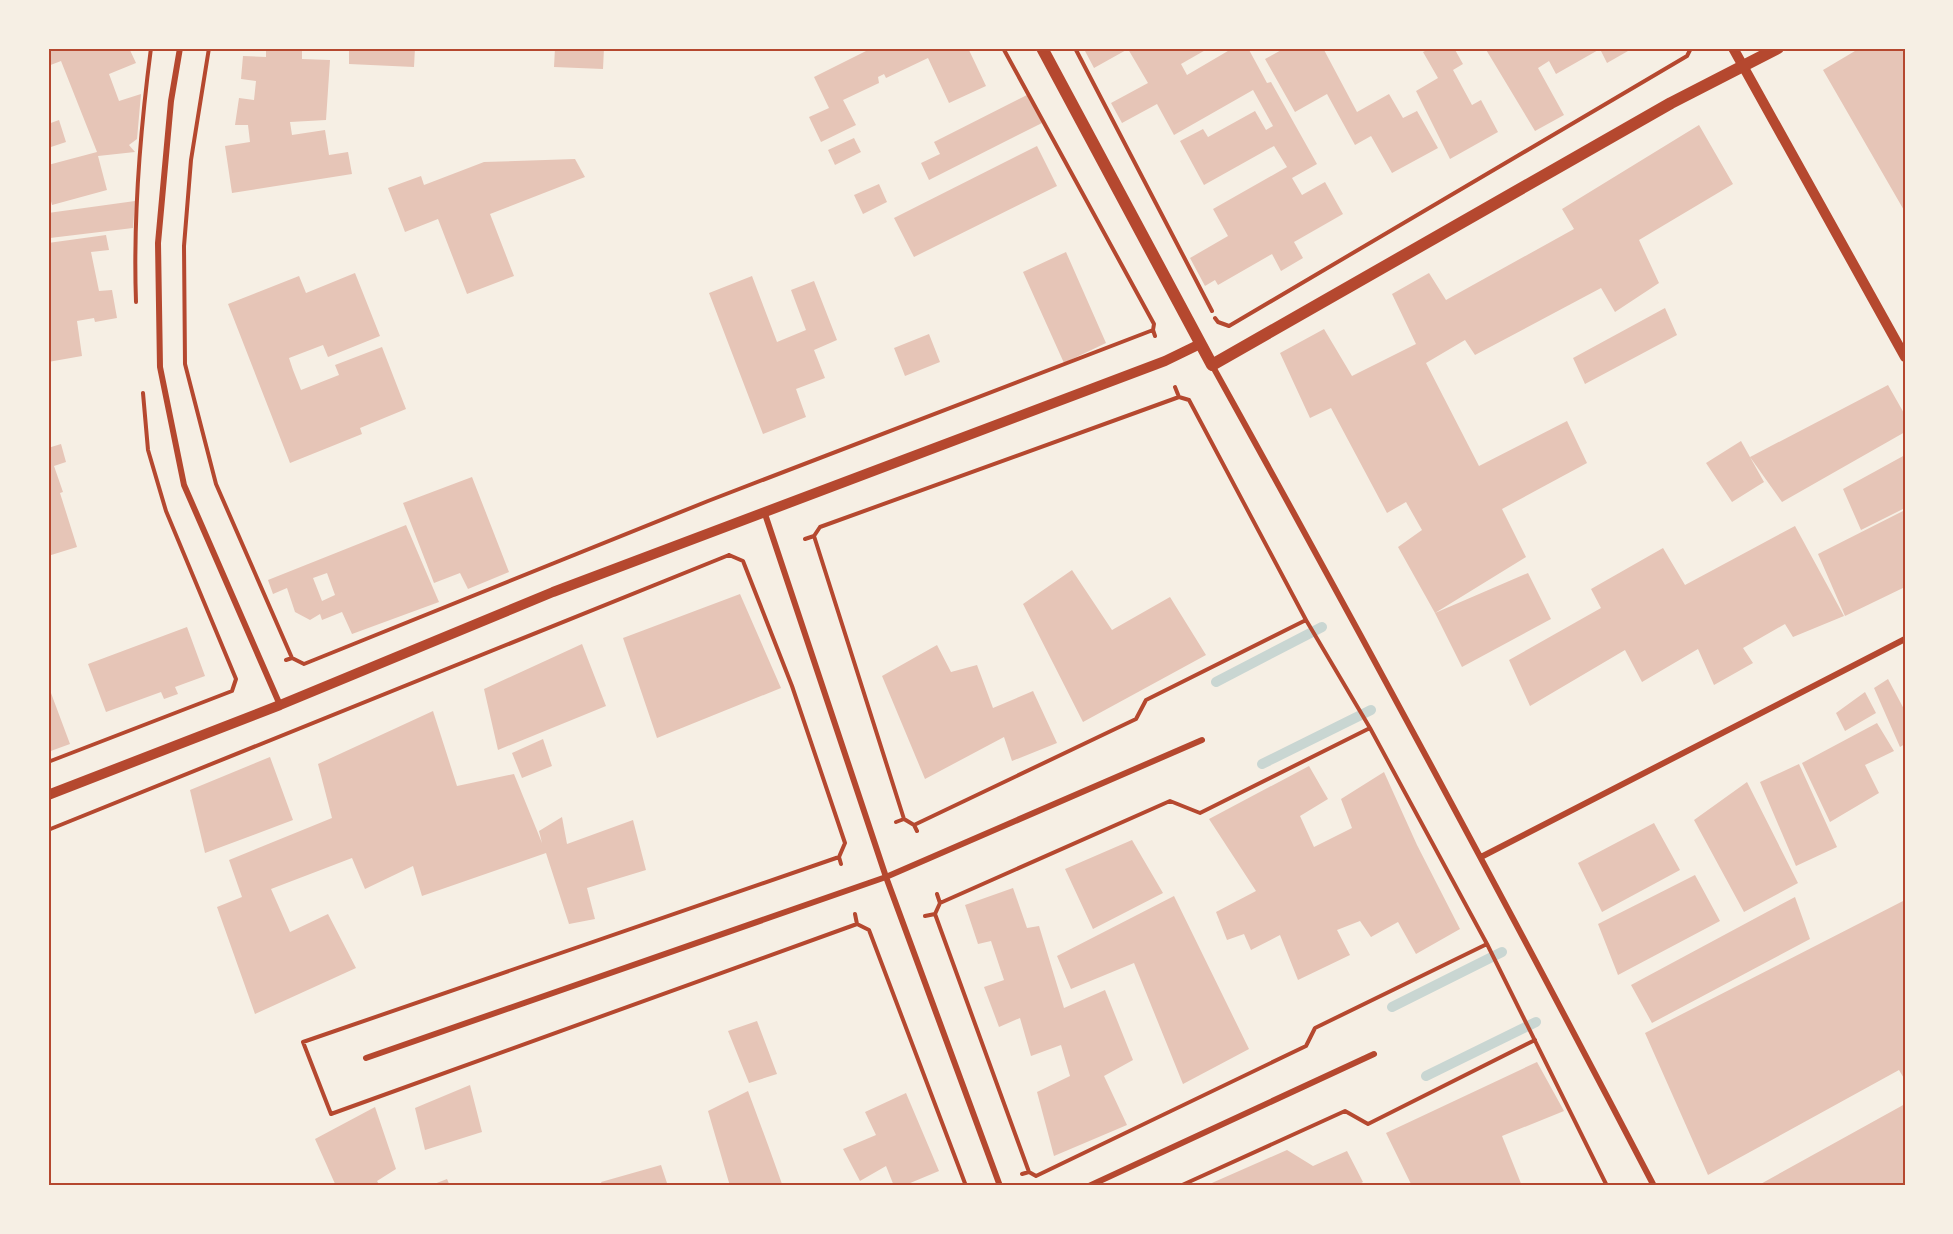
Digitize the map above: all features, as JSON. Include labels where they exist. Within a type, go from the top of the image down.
[{"type":"main road","points":[[1042,48],[1212,365],[1660,109],[1778,48]]},
{"type":"street","points":[[180,48],[171,101],[158,243],[160,368],[184,485],[280,705]]},
{"type":"street","points":[[1734,48],[1905,357]]},
{"type":"street","points":[[48,795],[280,705],[553,592],[765,514],[1165,361],[1200,344]]},
{"type":"street","points":[[1212,365],[1481,857],[1654,1186]]},
{"type":"street","points":[[765,514],[886,876],[1000,1186]]},
{"type":"street","points":[[1481,857],[1905,639]]},
{"type":"street","points":[[366,1058],[886,876],[1202,740]]},
{"type":"street","points":[[1089,1186],[1374,1054]]},
{"type":"path","points":[[209,48],[191,160],[183,246],[185,364],[216,484],[292,658],[304,664],[306,669]]},
{"type":"path","points":[[304,664],[708,501],[1153,330],[1157,323],[1003,48]]},
{"type":"path","points":[[1075,48],[1218,322],[1229,326],[1687,56],[1691,48]]},
{"type":"path","points":[[1153,330],[1155,336]]},
{"type":"path","points":[[1175,387],[1179,397]]},
{"type":"path","points":[[806,539],[814,536],[820,526],[1179,397],[1189,400],[1306,620],[1370,728],[1487,944],[1607,1186]]},
{"type":"path","points":[[798,467],[801,475]]},
{"type":"path","points":[[708,501],[711,510]]},
{"type":"path","points":[[166,511],[236,679],[232,691],[234,697]]},
{"type":"path","points":[[817,518],[820,526]]},
{"type":"path","points":[[814,536],[904,819],[914,825],[916,831]]},
{"type":"path","points":[[48,830],[729,555],[743,561],[792,686],[847,842],[839,857],[303,1042],[331,1114],[857,924],[869,930],[875,929]]},
{"type":"path","points":[[743,561],[749,558]]},
{"type":"path","points":[[914,825],[1136,720],[1146,700],[1306,620]]},
{"type":"path","points":[[286,660],[292,658]]},
{"type":"path","points":[[236,679],[242,676]]},
{"type":"path","points":[[48,762],[232,691]]},
{"type":"path","points":[[1040,1183],[1036,1176],[1029,1172],[935,914],[940,903],[1170,801],[1200,813],[1370,728]]},
{"type":"path","points":[[896,822],[904,819]]},
{"type":"path","points":[[839,857],[841,864]]},
{"type":"path","points":[[937,894],[940,903]]},
{"type":"path","points":[[855,914],[857,924]]},
{"type":"path","points":[[926,916],[935,914]]},
{"type":"path","points":[[869,930],[966,1186]]},
{"type":"path","points":[[1036,1176],[1306,1046],[1315,1028],[1487,944]]},
{"type":"path","points":[[1180,1186],[1345,1111],[1368,1124],[1535,1040]]},
{"type":"path","points":[[1022,1174],[1029,1172]]},
{"type":"building","points":[[48,48],[129,48],[136,63],[109,74],[119,101],[141,94],[137,139],[129,145],[135,152],[98,156],[107,190],[52,205],[48,190],[48,165],[97,152],[61,61],[48,66]]},
{"type":"building","points":[[266,48],[302,48],[302,59],[330,60],[326,120],[290,122],[292,135],[325,130],[329,155],[348,152],[352,174],[232,193],[225,146],[250,142],[248,125],[235,125],[239,98],[254,100],[256,81],[241,79],[243,56],[266,57]]},
{"type":"building","points":[[349,48],[415,48],[414,67],[349,64]]},
{"type":"building","points":[[555,48],[604,48],[603,69],[554,67]]},
{"type":"building","points":[[872,48],[968,48],[986,86],[949,103],[928,58],[886,78],[884,74],[878,77],[879,83],[843,100],[856,125],[821,142],[809,117],[829,108],[814,77]]},
{"type":"building","points":[[1089,48],[1209,48],[1181,64],[1187,75],[1233,48],[1248,48],[1267,83],[1271,82],[1317,164],[1292,178],[1302,195],[1325,182],[1343,214],[1294,242],[1303,258],[1281,271],[1272,254],[1218,285],[1215,280],[1205,286],[1190,258],[1228,236],[1213,209],[1287,167],[1274,146],[1204,185],[1180,141],[1203,129],[1208,137],[1255,111],[1266,130],[1273,126],[1253,90],[1174,135],[1157,104],[1122,123],[1111,103],[1148,83],[1128,49],[1094,68],[1085,51]]},
{"type":"building","points":[[1285,48],[1323,48],[1357,112],[1389,94],[1403,118],[1417,111],[1438,148],[1392,173],[1371,136],[1355,145],[1327,94],[1295,112],[1265,59]]},
{"type":"building","points":[[1431,48],[1454,48],[1463,64],[1453,70],[1472,105],[1481,100],[1498,132],[1450,159],[1416,91],[1438,78],[1423,52]]},
{"type":"building","points":[[1485,48],[1626,48],[1628,51],[1607,63],[1600,49],[1556,74],[1549,61],[1538,68],[1564,115],[1535,131]]},
{"type":"building","points":[[1860,48],[1903,48],[1905,52],[1905,212],[1823,70]]},
{"type":"building","points":[[1027,95],[1042,123],[929,180],[921,163],[940,154],[934,142]]},
{"type":"building","points":[[59,120],[66,142],[48,148],[48,124]]},
{"type":"building","points":[[1699,125],[1733,184],[1639,240],[1659,283],[1615,312],[1601,288],[1475,355],[1465,340],[1426,363],[1479,466],[1567,421],[1587,463],[1502,509],[1526,557],[1435,613],[1398,547],[1422,530],[1406,502],[1387,513],[1331,408],[1310,418],[1280,353],[1324,329],[1352,376],[1416,344],[1392,294],[1429,273],[1446,300],[1574,229],[1562,209]]},
{"type":"building","points":[[854,138],[861,152],[835,165],[828,150]]},
{"type":"building","points":[[1037,146],[1057,186],[914,257],[894,218]]},
{"type":"building","points":[[575,159],[585,177],[490,214],[514,276],[467,294],[438,219],[405,232],[388,188],[421,176],[424,185],[484,162]]},
{"type":"building","points":[[879,184],[887,202],[863,214],[854,195]]},
{"type":"building","points":[[135,201],[133,228],[50,238],[48,213]]},
{"type":"building","points":[[106,235],[109,250],[91,252],[99,291],[112,290],[117,318],[95,322],[94,318],[77,321],[82,356],[48,362],[48,243]]},
{"type":"building","points":[[1066,252],[1106,343],[1064,363],[1023,272]]},
{"type":"building","points":[[355,273],[380,336],[328,357],[323,345],[289,358],[293,370],[301,390],[339,375],[335,365],[382,347],[406,409],[360,428],[362,434],[290,463],[228,304],[299,276],[306,293]]},
{"type":"building","points":[[752,276],[777,342],[806,330],[791,290],[814,281],[837,340],[814,350],[825,378],[796,389],[806,417],[763,434],[709,293]]},
{"type":"building","points":[[1665,308],[1677,335],[1585,384],[1573,358]]},
{"type":"building","points":[[929,334],[940,362],[905,376],[894,348]]},
{"type":"building","points":[[1888,385],[1905,415],[1905,432],[1782,502],[1750,457]]},
{"type":"building","points":[[1741,441],[1764,482],[1732,502],[1706,463]]},
{"type":"building","points":[[61,444],[66,462],[54,466],[77,547],[48,556],[48,448]]},
{"type":"building","points":[[1905,455],[1905,508],[1861,530],[1843,489]]},
{"type":"building","points":[[472,477],[509,572],[468,589],[460,573],[434,583],[403,503]]},
{"type":"building","points":[[1905,510],[1905,587],[1845,616],[1818,554]]},
{"type":"building","points":[[406,525],[439,602],[352,634],[342,612],[322,620],[320,614],[310,620],[295,612],[287,588],[273,594],[268,580]],"holes":[[[327,573],[335,595],[322,601],[313,578]]]},
{"type":"building","points":[[1795,526],[1844,616],[1793,637],[1785,624],[1743,648],[1753,663],[1714,685],[1698,649],[1642,682],[1625,650],[1530,706],[1509,660],[1601,608],[1591,589],[1663,548],[1685,585]]},
{"type":"building","points":[[1072,570],[1112,630],[1170,597],[1206,655],[1083,722],[1023,604]]},
{"type":"building","points":[[1528,573],[1551,619],[1462,667],[1435,613]]},
{"type":"building","points":[[740,594],[781,688],[657,738],[623,638]]},
{"type":"building","points":[[187,627],[205,676],[175,687],[178,694],[164,699],[161,692],[106,712],[88,664]]},
{"type":"building","points":[[582,644],[606,706],[498,750],[484,689]]},
{"type":"building","points":[[937,645],[951,672],[977,665],[993,708],[1033,691],[1057,743],[1012,761],[1004,737],[925,779],[882,676]]},
{"type":"building","points":[[1888,679],[1905,711],[1905,744],[1900,747],[1874,688]]},
{"type":"building","points":[[48,685],[70,744],[48,752]]},
{"type":"building","points":[[1865,692],[1876,713],[1845,731],[1836,713]]},
{"type":"building","points":[[433,711],[457,786],[514,774],[542,843],[539,831],[562,817],[567,844],[633,820],[646,870],[587,888],[595,919],[569,924],[546,853],[422,896],[413,866],[365,889],[352,858],[271,889],[290,932],[328,914],[356,968],[255,1014],[217,907],[242,897],[229,860],[332,818],[318,764]]},
{"type":"building","points":[[1877,723],[1894,751],[1865,765],[1879,793],[1830,822],[1802,763]]},
{"type":"building","points":[[543,739],[552,766],[522,778],[512,753]]},
{"type":"building","points":[[270,757],[293,820],[205,853],[190,790]]},
{"type":"building","points":[[1799,764],[1837,847],[1796,866],[1760,782]]},
{"type":"building","points":[[1309,766],[1328,799],[1300,816],[1314,847],[1352,828],[1341,799],[1384,772],[1417,845],[1460,929],[1416,954],[1398,922],[1371,937],[1360,921],[1337,930],[1350,955],[1298,980],[1280,935],[1251,950],[1244,934],[1227,940],[1216,912],[1256,891],[1209,819]]},
{"type":"building","points":[[1747,782],[1798,883],[1744,912],[1694,820]]},
{"type":"building","points":[[1654,823],[1680,870],[1602,912],[1578,863]]},
{"type":"building","points":[[1132,840],[1163,893],[1093,929],[1065,869]]},
{"type":"building","points":[[1695,875],[1720,921],[1618,975],[1598,924]]},
{"type":"building","points":[[1013,888],[1027,928],[1039,926],[1064,1008],[1105,990],[1133,1060],[1104,1076],[1127,1125],[1054,1156],[1037,1092],[1070,1076],[1061,1045],[1031,1056],[1020,1018],[999,1027],[984,987],[1004,980],[991,941],[978,944],[965,905]]},
{"type":"building","points":[[1174,896],[1249,1049],[1183,1084],[1134,963],[1071,989],[1057,956]]},
{"type":"building","points":[[1795,897],[1810,939],[1652,1023],[1631,985]]},
{"type":"building","points":[[1905,900],[1905,1080],[1899,1070],[1708,1175],[1645,1033]]},
{"type":"building","points":[[757,1021],[777,1074],[749,1083],[728,1031]]},
{"type":"building","points":[[1537,1062],[1564,1111],[1502,1136],[1522,1186],[1412,1186],[1386,1133]]},
{"type":"building","points":[[470,1085],[482,1132],[425,1150],[415,1108]]},
{"type":"building","points":[[748,1091],[782,1184],[730,1186],[708,1111]]},
{"type":"building","points":[[906,1093],[939,1171],[903,1186],[894,1186],[886,1166],[860,1181],[843,1149],[876,1135],[865,1112]]},
{"type":"building","points":[[1905,1104],[1905,1186],[1757,1186]]},
{"type":"building","points":[[375,1107],[396,1169],[377,1181],[380,1186],[336,1186],[315,1139]]},
{"type":"building","points":[[1287,1150],[1313,1166],[1347,1151],[1363,1182],[1356,1186],[1205,1186]]},
{"type":"building","points":[[661,1165],[668,1186],[603,1186],[601,1182]]},
{"type":"building","points":[[447,1179],[450,1186],[429,1186]]},
{"type":"waterway","points":[[1216,682],[1322,627]]},
{"type":"waterway","points":[[1262,764],[1371,710]]},
{"type":"waterway","points":[[1392,1007],[1502,952]]},
{"type":"waterway","points":[[1426,1076],[1536,1022]]}]
